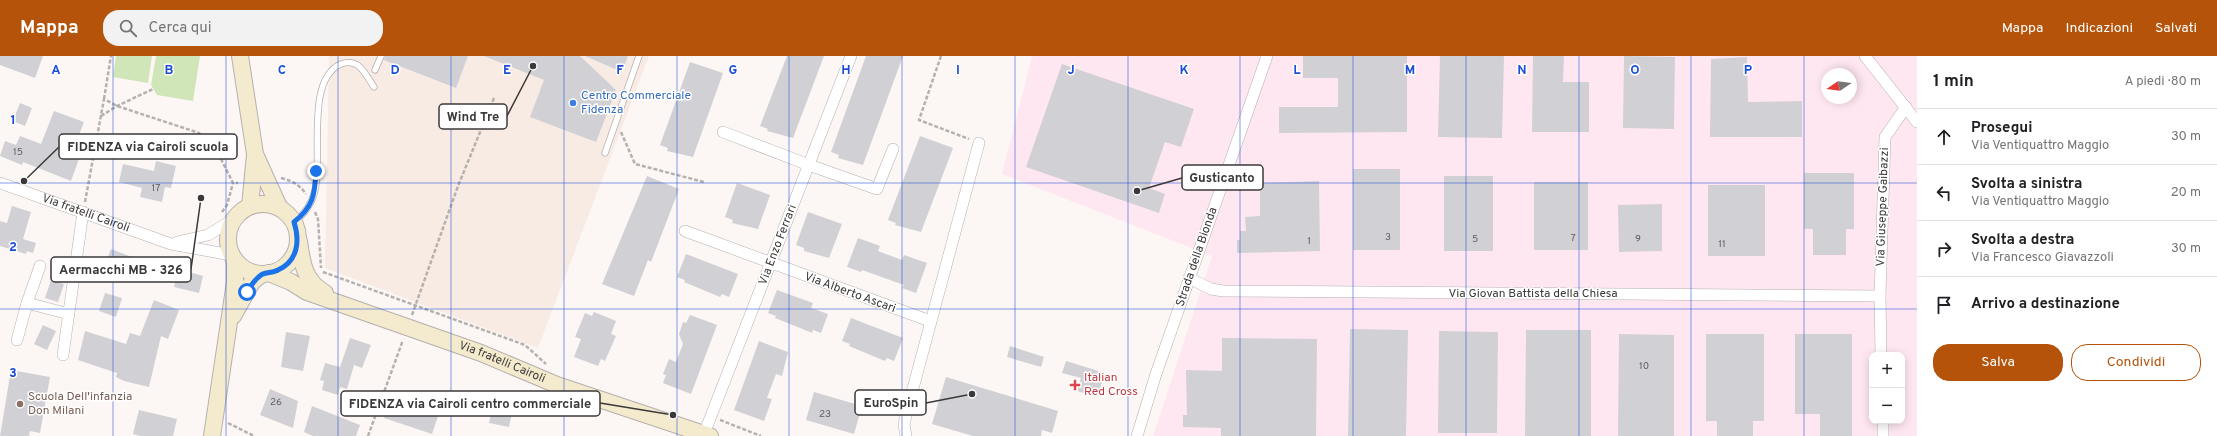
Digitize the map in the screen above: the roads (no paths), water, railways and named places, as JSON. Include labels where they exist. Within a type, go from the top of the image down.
[{"type":"main road","points":[[240,56],[259,182],[250,206]]},
{"type":"main road","points":[[230,322],[252,282],[283,267],[294,255],[297,245],[296,228],[288,214],[279,207],[259,182]]},
{"type":"main road","points":[[212,436],[235,282],[233,258],[227,236],[234,219],[241,211],[250,206],[270,204],[279,207]]},
{"type":"main road","name":"Via fratelli Cairoli","points":[[296,228],[301,262],[307,277],[316,288],[340,302]]},
{"type":"main road","points":[[233,258],[252,272],[266,274]]},
{"type":"main road","name":"Via fratelli Cairoli","points":[[266,274],[291,282],[307,292],[340,302],[481,353],[557,385],[707,435]]},
{"type":"street","name":"Via Enzo Ferrari","points":[[707,435],[851,56]]},
{"type":"street","name":"Strada della Bionda","points":[[1138,436],[1156,374],[1267,56]]},
{"type":"street","points":[[1865,56],[1917,122]]},
{"type":"street","points":[[1906,107],[1917,115]]},
{"type":"street","name":"Via Giuseppe Gaibazzi","points":[[1881,352],[1880,296],[1885,137],[1906,107]]},
{"type":"street","points":[[722,132],[877,189],[893,149]]},
{"type":"street","points":[[906,436],[904,424],[930,321],[979,143]]},
{"type":"street","name":"Via fratelli Cairoli","points":[[0,183],[171,244],[233,258]]},
{"type":"street","points":[[63,354],[83,212]]},
{"type":"street","points":[[171,244],[208,235],[234,219]]},
{"type":"street","name":"Via Alberto Ascari","points":[[685,231],[771,264],[930,321]]},
{"type":"street","points":[[17,340],[27,303],[40,266]]},
{"type":"street","name":"Via Giovan Battista della Chiesa","points":[[1189,278],[1211,289],[1223,291],[1880,296]]},
{"type":"street","points":[[27,303],[69,314]]},
{"type":"street","points":[[1883,424],[1883,436]]},
{"type":"lane","points":[[375,70],[381,56]]},
{"type":"lane","points":[[605,153],[639,56]]},
{"type":"lane","points":[[296,228],[306,212],[316,190],[318,106],[324,80],[335,67],[348,61],[358,64],[374,87]]},
{"type":"place","name":"Wind Tre","points":[[533,66]]},
{"type":"place","name":"Centro Commerciale Fidenza","points":[[573,103]]},
{"type":"place","name":"FIDENZA via Cairoli scuola","points":[[24,181]]},
{"type":"place","name":"Gusticanto","points":[[1137,191]]},
{"type":"place","name":"Aermacchi MB - 326","points":[[201,198]]},
{"type":"place","name":"Italian Red Cross","points":[[1075,385]]},
{"type":"place","name":"EuroSpin","points":[[972,394]]},
{"type":"place","name":"Scuola Dell'infanzia Don Milani","points":[[20,404]]},
{"type":"place","name":"FIDENZA via Cairoli centro commerciale","points":[[673,415]]}]
